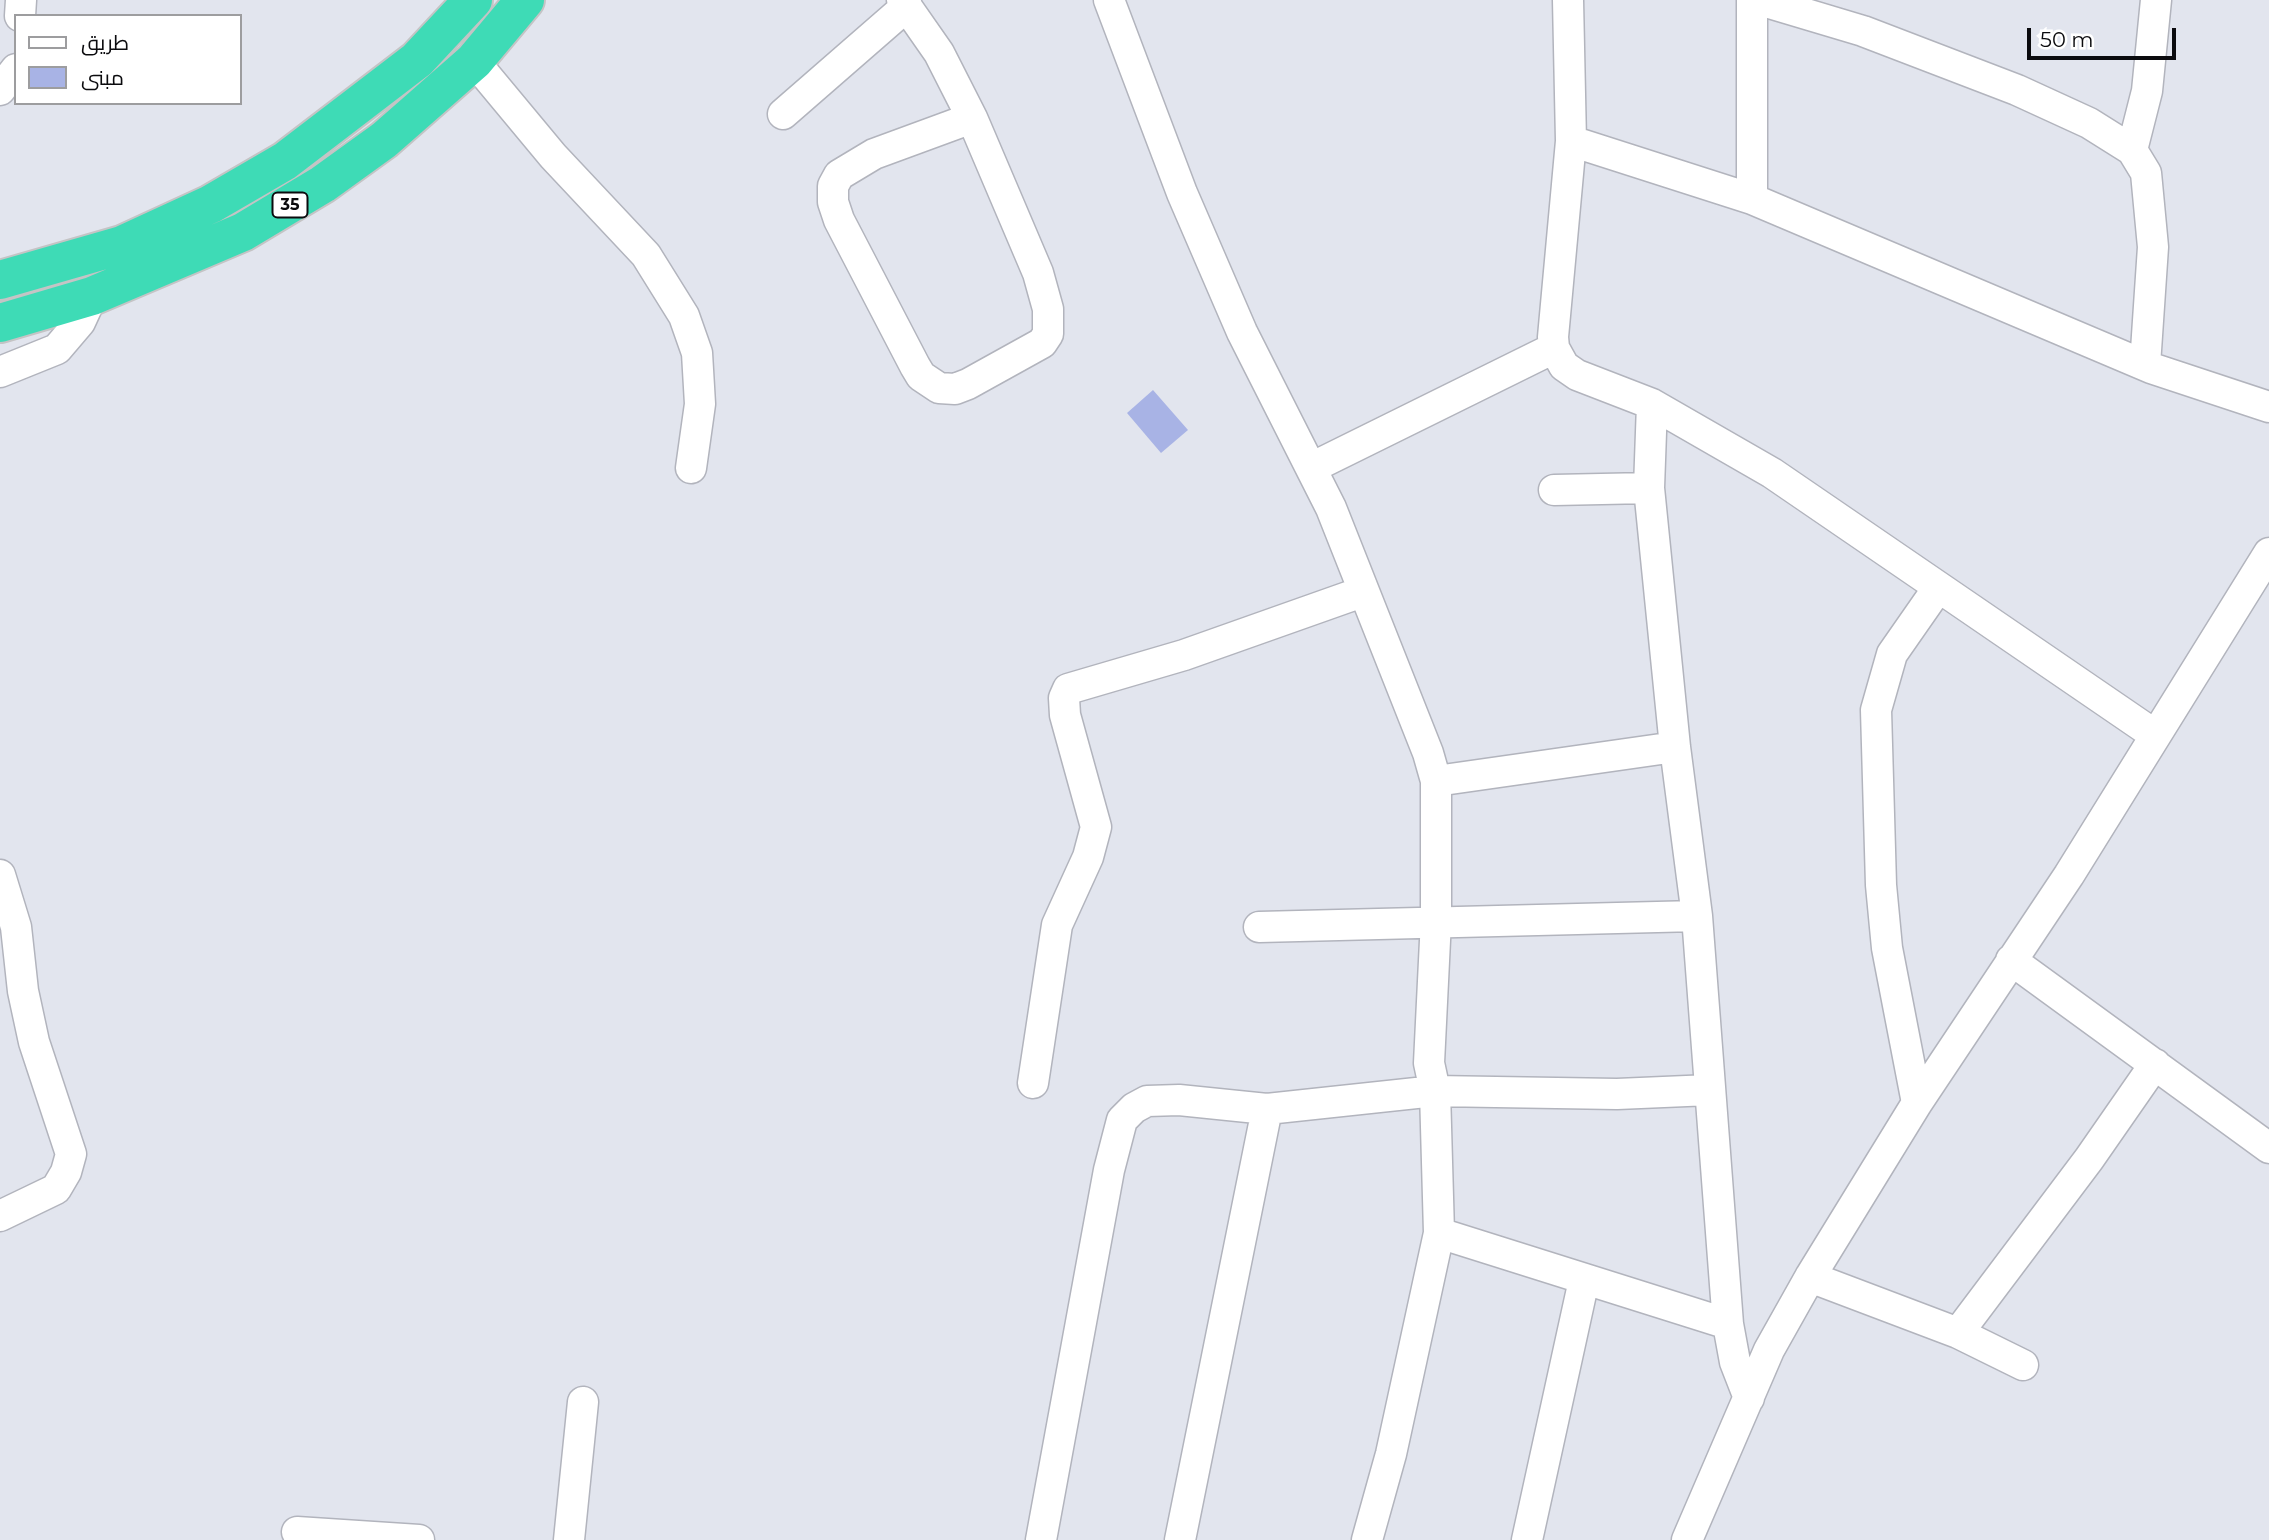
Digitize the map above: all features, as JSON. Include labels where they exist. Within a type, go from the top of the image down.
[{"type":"highway","name":"35","points":[[0,280],[122,245],[211,204],[285,161],[417,60],[473,0]]},
{"type":"highway","name":"35","points":[[0,323],[92,296],[243,232],[323,184],[384,140],[474,61],[525,0]]},
{"type":"street","points":[[1109,0],[1198,231],[1242,332],[1331,508],[1362,592],[1424,742],[1436,781],[1436,920],[1429,1063],[1435,1091],[1439,1233],[1391,1454],[1367,1540]]},
{"type":"street","points":[[1568,0],[1571,141],[1554,348],[1564,366],[1577,375],[1652,404],[1772,473],[2155,735]]},
{"type":"street","points":[[1752,0],[1752,199]]},
{"type":"street","points":[[1759,0],[1863,32],[2017,90],[2089,123],[2132,150],[2146,173],[2153,247],[2145,365]]},
{"type":"street","points":[[2132,150],[2147,91],[2156,0]]},
{"type":"street","points":[[783,114],[905,3],[939,53],[972,118],[1038,273],[1048,309],[1048,334],[1042,344],[955,389],[939,388],[920,376],[839,220],[832,202],[833,186],[839,175],[874,154],[972,118]]},
{"type":"street","points":[[474,61],[553,156],[646,255],[684,316],[697,353],[701,404],[691,468]]},
{"type":"street","points":[[0,90],[14,72]]},
{"type":"street","points":[[1571,141],[1752,199],[2145,365],[2225,395],[2269,407]]},
{"type":"street","points":[[0,372],[57,349],[80,322],[92,296]]},
{"type":"street","points":[[1311,468],[1554,348]]},
{"type":"street","points":[[1652,404],[1648,488],[1675,747],[1697,916],[1728,1324],[1735,1362],[1749,1398]]},
{"type":"street","points":[[1554,489],[1648,488]]},
{"type":"street","points":[[1687,1540],[1769,1350],[1810,1277],[1917,1103],[2069,875],[2269,554]]},
{"type":"street","points":[[1917,1103],[1887,948],[1881,885],[1875,710],[1892,654],[1938,588]]},
{"type":"street","points":[[1033,1083],[1057,925],[1088,858],[1096,827],[1065,715],[1064,698],[1068,689],[1184,655],[1362,592]]},
{"type":"street","points":[[1436,781],[1675,747]]},
{"type":"street","points":[[0,875],[16,927],[23,991],[34,1042],[71,1154],[66,1172],[56,1189],[0,1216]]},
{"type":"street","points":[[1259,927],[1436,920],[1697,916]]},
{"type":"street","points":[[2011,960],[2269,1148]]},
{"type":"street","points":[[1958,1333],[2089,1160],[2155,1064]]},
{"type":"street","points":[[1041,1540],[1109,1170],[1122,1120],[1134,1108],[1147,1101],[1179,1100],[1266,1109],[1435,1091],[1521,1095],[1710,1090]]},
{"type":"street","points":[[1180,1540],[1266,1109]]},
{"type":"street","points":[[1439,1233],[1728,1324]]},
{"type":"street","points":[[1810,1277],[1958,1333],[2023,1365]]},
{"type":"street","points":[[1527,1540],[1584,1280]]},
{"type":"street","points":[[555,1540],[569,1540],[583,1402]]},
{"type":"street","points":[[297,1532],[419,1540]]},
{"type":"building","points":[[1153,390],[1188,430],[1161,453],[1127,413]]}]
